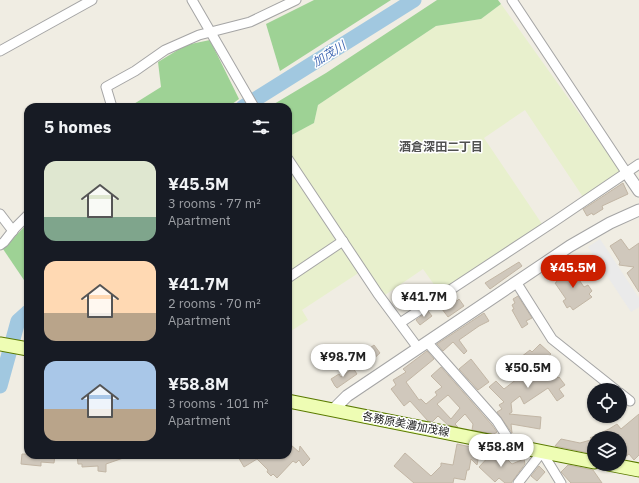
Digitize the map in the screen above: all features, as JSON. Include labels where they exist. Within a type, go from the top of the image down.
[{"type":"main road","points":[[0,344],[24,348]]},
{"type":"main road","name":"各務原美濃加茂線","points":[[292,402],[587,461]]},
{"type":"main road","points":[[627,468],[639,470]]},
{"type":"street","points":[[0,51],[92,0]]},
{"type":"street","points":[[192,0],[252,103]]},
{"type":"street","points":[[111,103],[106,87],[135,71],[165,50],[198,35],[250,22],[296,0]]},
{"type":"street","points":[[512,0],[639,191]]},
{"type":"street","points":[[400,323],[639,164]]},
{"type":"street","points":[[292,165],[400,323],[497,421],[513,446]]},
{"type":"street","points":[[332,410],[347,396],[570,246],[603,226],[639,210]]},
{"type":"street","points":[[0,214],[13,230]]},
{"type":"street","points":[[0,245],[24,219]]},
{"type":"street","points":[[292,275],[343,241]]},
{"type":"street","points":[[516,282],[552,339],[607,383]]},
{"type":"street","points":[[627,399],[630,402]]},
{"type":"street","points":[[518,483],[542,452],[561,483]]},
{"type":"green space","points":[[314,0],[391,0],[280,71],[266,24]]},
{"type":"green space","points":[[437,0],[498,0],[501,4],[481,19],[436,26],[318,105],[314,123],[292,135],[292,103],[276,103],[326,73]]},
{"type":"green space","points":[[501,4],[621,172],[583,197],[525,110],[484,138],[542,224],[440,293],[423,269],[385,295],[366,268],[302,310],[308,320],[292,330],[292,135],[314,123],[318,105],[436,26],[481,19]]},
{"type":"green space","points":[[210,40],[239,99],[234,103],[135,103],[161,87],[158,62],[186,45]]},
{"type":"green space","points":[[24,227],[24,280],[3,249]]},
{"type":"shaded area","points":[[600,239],[639,298],[639,307],[631,312],[588,247]]},
{"type":"building","points":[[623,183],[628,194],[602,206],[603,209],[595,214],[593,215],[592,213],[587,216],[583,209]]},
{"type":"building","points":[[621,239],[629,250],[639,243],[639,292],[627,273],[634,267],[619,265],[620,262],[610,246]]},
{"type":"building","points":[[519,262],[522,266],[490,289],[485,283]]},
{"type":"building","points":[[569,268],[572,272],[573,271],[584,287],[588,285],[592,291],[589,294],[592,297],[573,310],[570,306],[567,308],[563,301],[566,299],[555,283],[557,282],[554,278]]},
{"type":"building","points":[[453,295],[457,301],[459,299],[464,306],[448,317],[439,305]]},
{"type":"building","points":[[518,296],[532,318],[526,321],[528,324],[522,328],[512,310],[514,309],[512,305],[515,303],[513,299]]},
{"type":"building","points":[[428,311],[432,316],[420,325],[416,320]]},
{"type":"building","points":[[484,313],[489,321],[459,340],[467,351],[464,354],[453,342],[443,351],[437,344]]},
{"type":"building","points":[[540,344],[551,354],[542,363],[552,376],[555,374],[565,385],[559,389],[564,396],[557,401],[548,388],[524,404],[520,396],[511,403],[512,412],[509,414],[541,417],[540,429],[511,424],[512,433],[497,412],[502,409],[499,405],[504,402],[489,387],[496,381],[504,389],[530,369],[521,357],[530,350],[532,352]]},
{"type":"building","points":[[374,345],[380,353],[370,362],[358,369],[352,361]]},
{"type":"building","points":[[427,351],[434,359],[406,382],[419,400],[421,399],[426,404],[437,395],[435,392],[442,387],[431,376],[441,367],[497,432],[494,434],[472,430],[473,424],[465,414],[455,424],[458,427],[448,425],[438,416],[432,422],[428,421],[410,401],[404,406],[391,389],[396,385],[393,380],[406,372],[403,369]],"holes":[[[448,395],[460,408],[451,419],[437,404]]]},
{"type":"building","points":[[471,359],[489,382],[478,390],[459,369]]},
{"type":"building","points":[[353,368],[357,374],[337,388],[331,379],[339,374],[341,377]]},
{"type":"building","points":[[639,414],[639,455],[634,460],[629,454],[627,455],[627,431],[605,431],[617,424],[621,429]]},
{"type":"building","points":[[561,439],[580,443],[587,441],[587,453],[555,446]]},
{"type":"building","points":[[457,444],[480,449],[477,465],[471,459],[465,480],[454,478],[453,483],[414,483],[394,466],[405,453],[431,476],[441,466],[441,463],[453,465]]},
{"type":"building","points":[[292,446],[299,452],[300,446],[310,459],[303,466],[299,460],[296,463],[293,461],[277,478],[273,474],[271,476],[267,472],[268,470],[257,459],[292,459]]},
{"type":"building","points":[[493,452],[499,455],[501,453],[512,464],[524,459],[525,464],[511,483],[505,483],[499,478],[495,482],[479,467]]},
{"type":"building","points":[[22,454],[24,454],[24,459],[54,459],[54,463],[41,462],[41,466],[21,464]]},
{"type":"building","points":[[77,459],[120,459],[106,464],[106,472],[98,471],[98,466],[82,467],[82,464],[78,464]]},
{"type":"building","points":[[239,459],[257,459],[244,467]]},
{"type":"building","points":[[568,465],[587,469],[587,471],[594,471],[602,483],[571,483],[561,472]]},
{"type":"building","points":[[539,466],[545,472],[537,481],[531,476]]},
{"type":"waterway","name":"加茂川","points":[[249,103],[414,0]]},
{"type":"waterway","name":"加茂川","points":[[0,386],[18,321],[24,316]]},
{"type":"district","name":"酒倉深田二丁目","points":[[441,147]]}]
